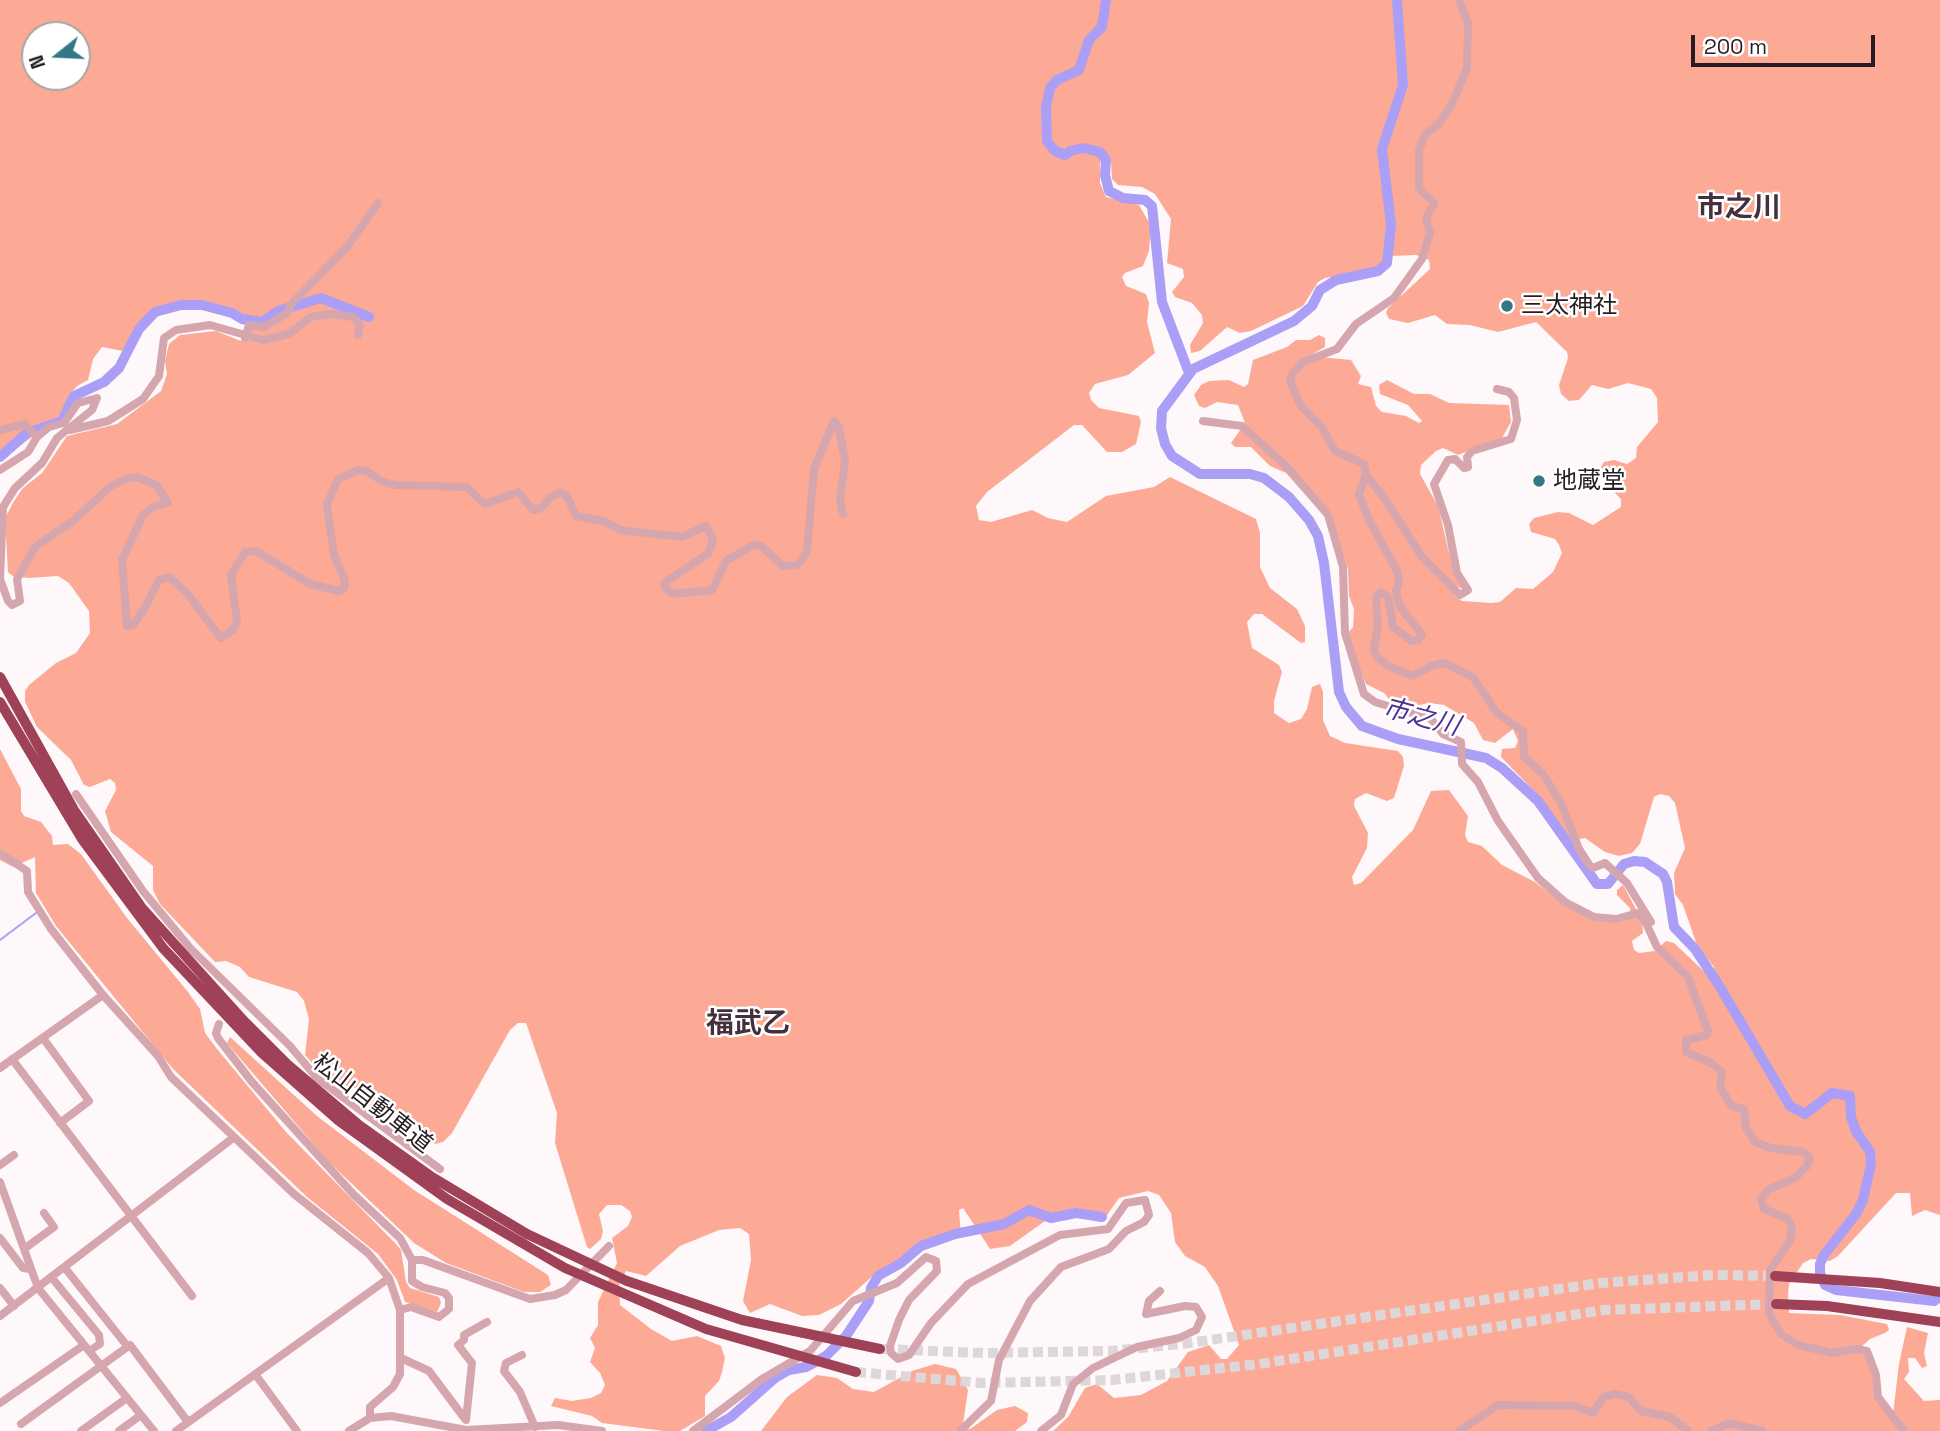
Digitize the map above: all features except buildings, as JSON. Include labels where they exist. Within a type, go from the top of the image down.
[{"type":"highway","name":"松山自動車道","points":[[0,677],[50,771],[108,860],[175,948],[244,1021],[324,1097],[393,1150],[472,1202],[575,1257],[627,1281],[741,1320],[875,1348]]},
{"type":"highway","name":"松山自動車道","points":[[0,702],[41,775],[119,891],[181,967],[255,1046],[304,1092],[389,1159],[484,1222],[565,1268],[706,1329],[852,1372]]},
{"type":"highway","points":[[1779,1276],[1880,1283],[1940,1292]]},
{"type":"highway","points":[[1779,1304],[1827,1306],[1940,1322]]},
{"type":"street","points":[[1459,0],[1468,23],[1466,68],[1452,104],[1438,125],[1426,133],[1419,149],[1419,188],[1434,203],[1426,219],[1430,233],[1422,260],[1394,298],[1356,324],[1338,349],[1303,362],[1292,374],[1290,382],[1300,405],[1321,426],[1335,451],[1364,464],[1366,475],[1422,556],[1446,584],[1460,595],[1468,590],[1457,573],[1448,525],[1434,484],[1448,460],[1455,459],[1464,468],[1468,467],[1467,457],[1472,451],[1511,439],[1517,420],[1514,398],[1509,392],[1497,389]]},
{"type":"street","points":[[245,338],[249,325],[264,327],[287,313],[292,303],[347,247],[378,203]]},
{"type":"street","points":[[70,429],[108,421],[151,392],[159,376],[163,343],[169,332],[210,326],[245,338],[263,340],[281,337],[311,317],[331,314],[354,317],[360,325],[358,335]]},
{"type":"street","points":[[0,470],[27,452],[37,436],[49,427],[64,424],[78,403],[97,398],[92,410],[57,438],[42,463],[15,488],[3,507],[0,579],[8,601],[12,605],[20,601],[17,579],[35,547],[65,528],[111,486],[137,477],[156,485],[168,503],[153,507],[143,515],[122,560],[127,626],[131,626],[146,606],[159,580],[169,577],[191,598],[220,638],[233,630],[237,622],[231,575],[237,560],[245,552],[256,551],[310,584],[339,591],[344,588],[345,580],[334,555],[327,504],[338,479],[358,470],[367,471],[383,482],[396,485],[466,487],[485,504],[518,492],[533,510],[541,508],[551,497],[561,492],[567,496],[576,516],[604,521],[620,530],[682,537],[706,526],[713,537],[708,554],[668,578],[665,588],[673,594],[712,590],[726,561],[753,545],[761,546],[783,566],[790,568],[802,560],[807,550],[814,469],[834,421],[839,427],[845,462],[840,498],[842,514]]},
{"type":"street","points":[[1203,421],[1242,426],[1288,468],[1328,515],[1343,567],[1345,633],[1364,694],[1375,702],[1431,719],[1443,734],[1462,745],[1461,759],[1488,800],[1498,821],[1538,878],[1566,902],[1594,917],[1615,919],[1638,913],[1664,954],[1688,977],[1708,1027],[1707,1035],[1686,1040],[1686,1052],[1711,1063],[1722,1072],[1720,1088],[1732,1105],[1744,1109],[1746,1128],[1755,1142],[1771,1148],[1803,1152],[1810,1158],[1807,1166],[1796,1177],[1768,1190],[1761,1199],[1764,1209],[1788,1219],[1792,1228],[1790,1241],[1778,1254],[1770,1270],[1769,1314],[1781,1334],[1798,1345],[1833,1353],[1856,1349],[1867,1352],[1876,1376],[1878,1397],[1904,1431]]},
{"type":"street","points":[[0,430],[28,426],[37,436]]},
{"type":"street","points":[[1366,475],[1359,494],[1367,518],[1397,571],[1399,581],[1396,591],[1399,605],[1422,635],[1418,640],[1412,641],[1393,628],[1388,597],[1381,592],[1376,597],[1376,656],[1388,666],[1413,676],[1444,663],[1473,677],[1497,713],[1523,731],[1524,757],[1543,774],[1562,805],[1583,856],[1593,868],[1605,863],[1619,876],[1648,916],[1664,954]]},
{"type":"street","points":[[76,794],[170,925],[241,1003],[317,1079],[440,1168]]},
{"type":"street","points":[[0,853],[27,871],[30,897],[51,929],[103,995],[158,1056],[171,1077],[294,1194],[368,1253],[389,1278],[400,1310],[401,1358],[397,1384],[372,1404],[370,1418]]},
{"type":"street","points":[[0,1067],[103,995]]},
{"type":"street","points":[[219,1024],[216,1033],[218,1038],[252,1082],[353,1194],[400,1238],[412,1259],[412,1280],[422,1287],[445,1293],[449,1298],[449,1309],[439,1317],[411,1307],[400,1310]]},
{"type":"street","points":[[43,1038],[89,1101],[61,1123]]},
{"type":"street","points":[[12,1059],[192,1296]]},
{"type":"street","points":[[0,1317],[233,1138]]},
{"type":"street","points":[[0,1165],[14,1155]]},
{"type":"street","points":[[0,1182],[38,1288],[154,1431]]},
{"type":"street","points":[[693,1431],[762,1379],[810,1351],[845,1308],[897,1283],[926,1257],[936,1261],[937,1271],[909,1300],[893,1335],[891,1353],[894,1357],[903,1359],[968,1283],[1060,1235],[1108,1229],[1126,1203],[1145,1200],[1149,1215],[1144,1222],[1126,1231],[1103,1252],[1067,1263],[1030,1301],[999,1360],[991,1401],[960,1431]]},
{"type":"street","points":[[24,1249],[54,1227],[44,1213]]},
{"type":"street","points":[[0,1238],[23,1268],[30,1269]]},
{"type":"street","points":[[412,1259],[424,1260],[530,1299],[555,1295],[566,1290],[609,1246]]},
{"type":"street","points":[[65,1268],[128,1346],[130,1345],[188,1422]]},
{"type":"street","points":[[0,1403],[87,1348],[100,1344],[99,1335],[52,1278]]},
{"type":"street","points":[[176,1431],[389,1278]]},
{"type":"street","points":[[0,1288],[14,1306]]},
{"type":"street","points":[[1041,1431],[1064,1411],[1073,1384],[1093,1368],[1137,1346],[1179,1338],[1196,1330],[1202,1317],[1196,1307],[1185,1306],[1146,1314],[1149,1301],[1160,1291]]},
{"type":"street","points":[[466,1420],[472,1363],[457,1345],[464,1340],[464,1335],[487,1322]]},
{"type":"street","points":[[24,1428],[128,1346]]},
{"type":"street","points":[[522,1355],[506,1363],[504,1371],[520,1392],[537,1428]]},
{"type":"street","points":[[401,1358],[429,1371],[471,1430]]},
{"type":"street","points":[[255,1374],[297,1431]]},
{"type":"street","points":[[1459,1431],[1498,1405],[1574,1406],[1593,1413],[1604,1396],[1614,1394],[1629,1397],[1641,1411],[1670,1417],[1688,1431]]},
{"type":"street","points":[[81,1431],[127,1398]]},
{"type":"street","points":[[119,1431],[141,1415]]},
{"type":"street","points":[[349,1431],[370,1418],[391,1416],[439,1427],[471,1430],[576,1426],[602,1431]]},
{"type":"street","points":[[1711,1431],[1729,1423],[1762,1431]]},
{"type":"shaded area","points":[[0,0],[1940,0],[1940,1215],[1925,1210],[1912,1216],[1910,1193],[1896,1193],[1838,1256],[1830,1261],[1811,1259],[1803,1263],[1789,1284],[1788,1294],[1789,1313],[1840,1315],[1887,1324],[1889,1330],[1862,1346],[1874,1375],[1875,1389],[1893,1414],[1907,1327],[1928,1333],[1924,1353],[1927,1366],[1922,1368],[1915,1358],[1908,1358],[1909,1372],[1904,1379],[1924,1401],[1940,1400],[1940,1431],[1053,1431],[1068,1417],[1085,1388],[1097,1384],[1114,1398],[1141,1395],[1167,1381],[1188,1352],[1209,1345],[1221,1359],[1227,1359],[1239,1345],[1218,1286],[1205,1267],[1185,1256],[1175,1242],[1171,1213],[1159,1195],[1148,1191],[1119,1198],[1107,1215],[1096,1216],[1078,1208],[1052,1216],[1010,1246],[990,1249],[963,1208],[959,1210],[961,1235],[952,1240],[936,1236],[912,1248],[899,1261],[875,1274],[841,1304],[819,1315],[802,1316],[770,1304],[750,1313],[743,1301],[751,1260],[749,1234],[740,1228],[719,1230],[680,1246],[646,1276],[626,1271],[619,1285],[620,1305],[651,1329],[672,1341],[697,1336],[721,1346],[725,1358],[722,1372],[719,1381],[705,1396],[705,1416],[680,1431],[664,1431],[602,1423],[592,1416],[551,1406],[555,1398],[572,1401],[591,1398],[601,1393],[605,1385],[600,1373],[590,1362],[595,1348],[590,1338],[598,1325],[598,1302],[617,1263],[612,1238],[628,1226],[632,1217],[630,1211],[621,1205],[607,1205],[599,1214],[603,1231],[601,1239],[590,1249],[587,1247],[555,1143],[557,1113],[526,1023],[518,1023],[510,1030],[452,1133],[443,1142],[435,1144],[424,1138],[411,1116],[381,1118],[366,1107],[355,1088],[336,1085],[327,1080],[305,1055],[309,1019],[304,1001],[297,992],[249,977],[240,967],[226,961],[215,962],[160,904],[153,890],[153,866],[111,832],[105,811],[116,790],[115,783],[110,779],[90,787],[84,785],[71,760],[37,727],[25,702],[25,691],[29,685],[56,663],[76,653],[90,633],[89,611],[69,583],[58,576],[29,578],[13,576],[8,572],[5,518],[14,501],[23,488],[42,473],[67,436],[117,424],[161,391],[167,374],[165,361],[169,344],[180,335],[216,331],[241,341],[249,340],[251,332],[233,311],[203,301],[181,302],[153,310],[136,328],[123,351],[102,347],[93,359],[88,380],[77,386],[69,396],[60,417],[11,452],[0,453]],"holes":[[[1107,158],[1111,162],[1112,179],[1118,185],[1142,187],[1155,194],[1171,219],[1167,263],[1183,269],[1184,277],[1172,292],[1175,297],[1192,303],[1202,315],[1203,323],[1190,345],[1191,353],[1200,351],[1227,327],[1240,333],[1251,331],[1303,306],[1318,282],[1325,278],[1376,270],[1392,256],[1416,255],[1429,260],[1430,269],[1388,308],[1386,313],[1389,319],[1408,323],[1435,315],[1447,324],[1470,325],[1498,332],[1536,322],[1567,352],[1568,358],[1559,385],[1561,394],[1569,401],[1579,400],[1592,385],[1608,389],[1628,383],[1651,389],[1657,398],[1658,422],[1637,447],[1636,458],[1627,464],[1614,460],[1604,462],[1599,470],[1606,484],[1621,499],[1621,507],[1593,525],[1569,513],[1558,512],[1534,518],[1529,524],[1531,532],[1555,539],[1562,553],[1553,572],[1533,589],[1516,588],[1500,602],[1491,603],[1462,601],[1454,595],[1455,586],[1463,589],[1454,574],[1438,506],[1420,474],[1421,465],[1436,451],[1443,448],[1458,455],[1502,438],[1511,422],[1509,405],[1449,403],[1430,394],[1414,394],[1387,380],[1379,385],[1380,394],[1408,405],[1422,421],[1419,423],[1406,416],[1382,412],[1376,406],[1371,387],[1358,384],[1361,376],[1351,360],[1309,356],[1325,347],[1325,338],[1319,335],[1310,340],[1296,340],[1287,347],[1253,360],[1248,384],[1244,387],[1229,380],[1209,381],[1201,385],[1194,395],[1199,406],[1205,408],[1217,402],[1238,405],[1245,423],[1231,443],[1235,447],[1251,447],[1270,466],[1286,473],[1334,527],[1348,569],[1349,596],[1354,609],[1353,627],[1348,633],[1352,652],[1366,684],[1384,693],[1393,704],[1405,708],[1429,703],[1444,705],[1474,723],[1483,740],[1495,743],[1513,729],[1518,741],[1515,748],[1502,749],[1501,757],[1542,799],[1567,835],[1574,840],[1585,838],[1605,852],[1619,856],[1632,853],[1640,844],[1654,797],[1660,794],[1669,796],[1675,803],[1685,848],[1674,873],[1675,894],[1683,905],[1697,945],[1714,967],[1715,974],[1710,977],[1674,943],[1666,941],[1655,951],[1639,953],[1634,950],[1632,941],[1643,933],[1642,920],[1623,885],[1617,890],[1617,895],[1630,908],[1631,915],[1593,918],[1563,904],[1535,882],[1502,865],[1482,846],[1468,842],[1465,835],[1468,816],[1449,790],[1431,791],[1413,830],[1361,883],[1354,885],[1352,877],[1367,848],[1368,833],[1354,806],[1355,799],[1366,793],[1387,801],[1394,798],[1404,766],[1403,757],[1398,751],[1345,743],[1330,736],[1323,720],[1323,692],[1320,684],[1312,687],[1307,709],[1301,719],[1289,723],[1274,713],[1274,701],[1282,672],[1279,665],[1252,648],[1247,622],[1254,614],[1262,614],[1301,643],[1305,642],[1305,626],[1297,609],[1270,588],[1260,567],[1260,533],[1256,519],[1170,477],[1154,487],[1106,496],[1067,522],[1048,518],[1032,510],[991,522],[979,520],[976,506],[987,492],[1074,425],[1082,425],[1107,452],[1122,452],[1136,444],[1141,422],[1139,416],[1099,408],[1091,400],[1089,393],[1095,384],[1128,375],[1155,353],[1147,322],[1149,303],[1146,294],[1126,286],[1122,277],[1125,273],[1143,266],[1149,251],[1151,226],[1139,205],[1106,197],[1100,183],[1100,164],[1101,159]]]},
{"type":"shaded area","points":[[0,749],[21,789],[21,811],[24,816],[41,822],[52,836],[53,845],[68,844],[81,854],[127,918],[200,1009],[205,1033],[217,1049],[286,1132],[396,1244],[401,1250],[406,1282],[410,1288],[439,1297],[441,1303],[437,1312],[405,1302],[397,1280],[378,1254],[307,1197],[173,1069],[56,926],[36,893],[35,857],[13,867],[0,860]]},
{"type":"shaded area","points":[[230,1037],[317,1116],[414,1190],[548,1275],[551,1285],[540,1292],[524,1292],[446,1263],[414,1243],[328,1161],[227,1043]]},
{"type":"shaded area","points":[[935,1364],[956,1369],[968,1390],[963,1424],[970,1429],[997,1410],[1015,1406],[1028,1413],[1027,1422],[1015,1431],[761,1431],[787,1397],[817,1375],[837,1378],[853,1389],[874,1392],[912,1371]]},
{"type":"waterway","points":[[1106,0],[1102,27],[1089,40],[1079,70],[1057,80],[1050,88],[1046,107],[1047,141],[1055,151],[1065,155],[1083,148],[1100,152],[1106,160],[1105,175],[1109,191],[1123,198],[1145,200],[1152,206],[1162,302],[1189,373]]},
{"type":"waterway","name":"市之川","points":[[1397,0],[1403,85],[1382,149],[1391,225],[1387,263],[1378,271],[1336,280],[1320,290],[1312,306],[1294,321],[1193,369],[1162,411],[1161,428],[1165,444],[1172,456],[1200,474],[1250,474],[1264,478],[1289,497],[1309,520],[1318,536],[1324,563],[1339,692],[1346,707],[1362,726],[1398,739],[1486,758],[1502,768],[1538,801],[1597,884],[1608,884],[1624,864],[1634,861],[1645,862],[1663,874],[1667,882],[1674,927],[1695,949],[1720,987],[1790,1106],[1805,1114],[1832,1093],[1850,1096],[1851,1117],[1856,1131],[1870,1152],[1871,1164],[1863,1200],[1856,1214],[1820,1264],[1825,1285],[1836,1290],[1934,1301],[1940,1297]]},
{"type":"waterway","points":[[0,457],[27,433],[62,421],[74,396],[104,382],[119,368],[139,329],[155,312],[181,305],[202,305],[232,313],[242,319],[262,322],[278,311],[321,298],[369,317]]},
{"type":"waterway","points":[[0,940],[36,913]]},
{"type":"waterway","points":[[706,1431],[731,1417],[775,1378],[789,1370],[806,1367],[826,1356],[846,1336],[869,1301],[871,1288],[878,1276],[901,1263],[921,1246],[955,1234],[1004,1224],[1029,1210],[1051,1218],[1076,1213],[1102,1217]]},
{"type":"tunnel","points":[[883,1349],[983,1353],[1110,1351],[1189,1343],[1600,1283],[1713,1275],[1775,1276]]},
{"type":"tunnel","points":[[856,1372],[982,1383],[1112,1380],[1259,1364],[1604,1310],[1776,1304]]},
{"type":"place","name":"三太神社","points":[[1507,306]]},
{"type":"place","name":"地蔵堂","points":[[1539,481]]},
{"type":"district","name":"市之川","points":[[1739,208]]},
{"type":"district","name":"福武乙","points":[[748,1024]]}]
